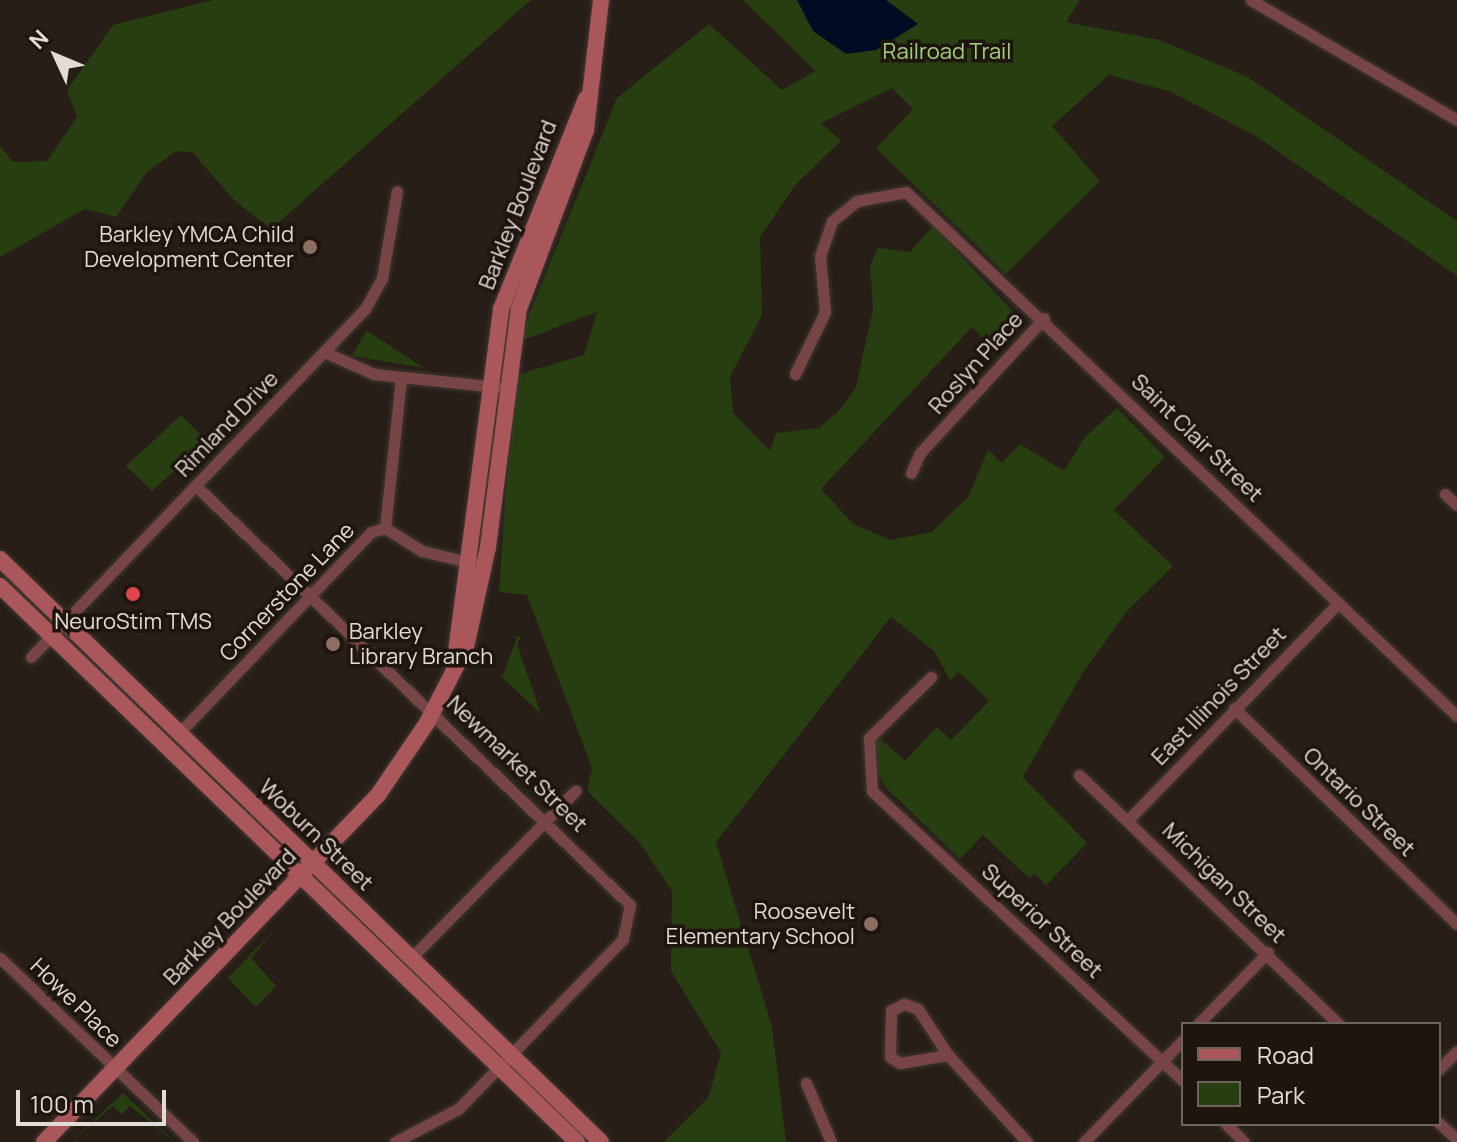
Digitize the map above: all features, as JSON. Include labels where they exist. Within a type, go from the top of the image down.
[{"type":"main road","name":"Barkley Boulevard","points":[[44,1142],[395,774],[433,712],[454,668],[476,565],[517,257],[589,94],[601,0]]},
{"type":"main road","name":"Woburn Street","points":[[0,559],[411,958],[577,1142]]},
{"type":"main road","name":"Woburn Street","points":[[0,586],[301,876],[505,1061],[601,1142]]},
{"type":"street","points":[[1251,0],[1457,120]]},
{"type":"street","name":"Rimland Drive","points":[[31,657],[374,296],[397,191]]},
{"type":"street","name":"Saint Clair Street","points":[[795,374],[825,312],[820,256],[832,221],[857,201],[906,192],[1044,318],[1457,716]]},
{"type":"street","name":"Roslyn Place","points":[[911,473],[920,453],[1044,318]]},
{"type":"street","points":[[324,352],[348,366],[401,379],[498,387]]},
{"type":"street","points":[[385,528],[401,379]]},
{"type":"street","name":"Newmarket Street","points":[[196,486],[622,892],[630,915],[623,939],[450,1115],[395,1142]]},
{"type":"street","points":[[1445,494],[1457,505]]},
{"type":"street","name":"Cornerstone Lane","points":[[179,733],[371,532],[385,528],[422,551],[476,565]]},
{"type":"street","name":"East Illinois Street","points":[[1129,819],[1338,603]]},
{"type":"street","name":"Superior Street","points":[[931,677],[869,738],[872,791],[1181,1079]]},
{"type":"street","name":"Ontario Street","points":[[1234,708],[1457,924]]},
{"type":"street","name":"Michigan Street","points":[[1079,775],[1268,952],[1337,1022]]},
{"type":"street","points":[[411,958],[576,790]]},
{"type":"street","points":[[1200,1022],[1268,952]]},
{"type":"street","name":"Howe Place","points":[[0,958],[193,1142]]},
{"type":"street","points":[[948,1055],[900,1063],[890,1057],[891,1010],[904,1004],[918,1009],[970,1085],[1027,1142]]},
{"type":"street","points":[[1084,1142],[1181,1042]]},
{"type":"street","points":[[1441,1067],[1457,1051]]},
{"type":"street","points":[[806,1083],[831,1142]]},
{"type":"street","points":[[1441,1125],[1457,1139]]},
{"type":"street","points":[[1228,1126],[1244,1142]]},
{"type":"green space","points":[[213,0],[531,0],[271,229],[234,200],[192,152],[176,151],[147,172],[116,217],[85,209],[0,257],[0,146],[13,162],[47,161],[77,117],[67,90],[113,25]]},
{"type":"green space","name":"Railroad Trail","points":[[743,0],[1080,0],[1066,22],[1159,40],[1248,77],[1457,221],[1457,276],[1256,136],[1169,91],[1109,75],[1052,126],[1100,181],[1006,274],[876,148],[913,109],[892,88],[821,123],[841,141],[796,184],[760,237],[762,315],[730,377],[733,413],[770,451],[776,433],[819,428],[837,413],[856,387],[873,308],[870,266],[878,248],[910,252],[933,226],[1019,318],[997,352],[972,327],[821,489],[853,524],[891,540],[932,532],[968,497],[988,450],[1002,463],[1020,444],[1064,471],[1084,438],[1117,408],[1165,457],[1114,510],[1173,566],[1127,611],[1082,674],[1023,777],[1087,843],[1046,885],[1035,874],[1029,878],[983,835],[960,859],[885,787],[874,763],[876,735],[905,761],[937,727],[951,740],[989,701],[959,672],[950,680],[934,651],[891,617],[716,842],[772,1027],[786,1142],[664,1142],[708,1098],[721,1053],[671,971],[672,891],[639,842],[587,791],[592,768],[527,595],[499,592],[505,501],[516,375],[584,355],[597,312],[518,342],[617,98],[709,24],[782,90],[815,71]]},
{"type":"green space","points":[[366,331],[372,334],[424,368],[352,356]]},
{"type":"green space","points":[[181,415],[207,441],[152,491],[126,466]]},
{"type":"green space","points":[[510,635],[521,637],[517,644],[541,714],[502,677],[517,638]]},
{"type":"green space","points":[[275,929],[251,958],[276,986],[256,1007],[228,978]]},
{"type":"green space","points":[[123,1093],[175,1142],[130,1106],[122,1114],[113,1106],[71,1142]]},
{"type":"water","points":[[797,0],[886,0],[918,24],[876,50],[846,54],[813,31]]},
{"type":"place","name":"Barkley YMCA Child Development Center","points":[[310,247]]},
{"type":"place","name":"NeuroStim TMS","points":[[133,594]]},
{"type":"place","name":"Barkley Library Branch","points":[[333,644]]},
{"type":"place","name":"Roosevelt Elementary School","points":[[871,924]]}]
